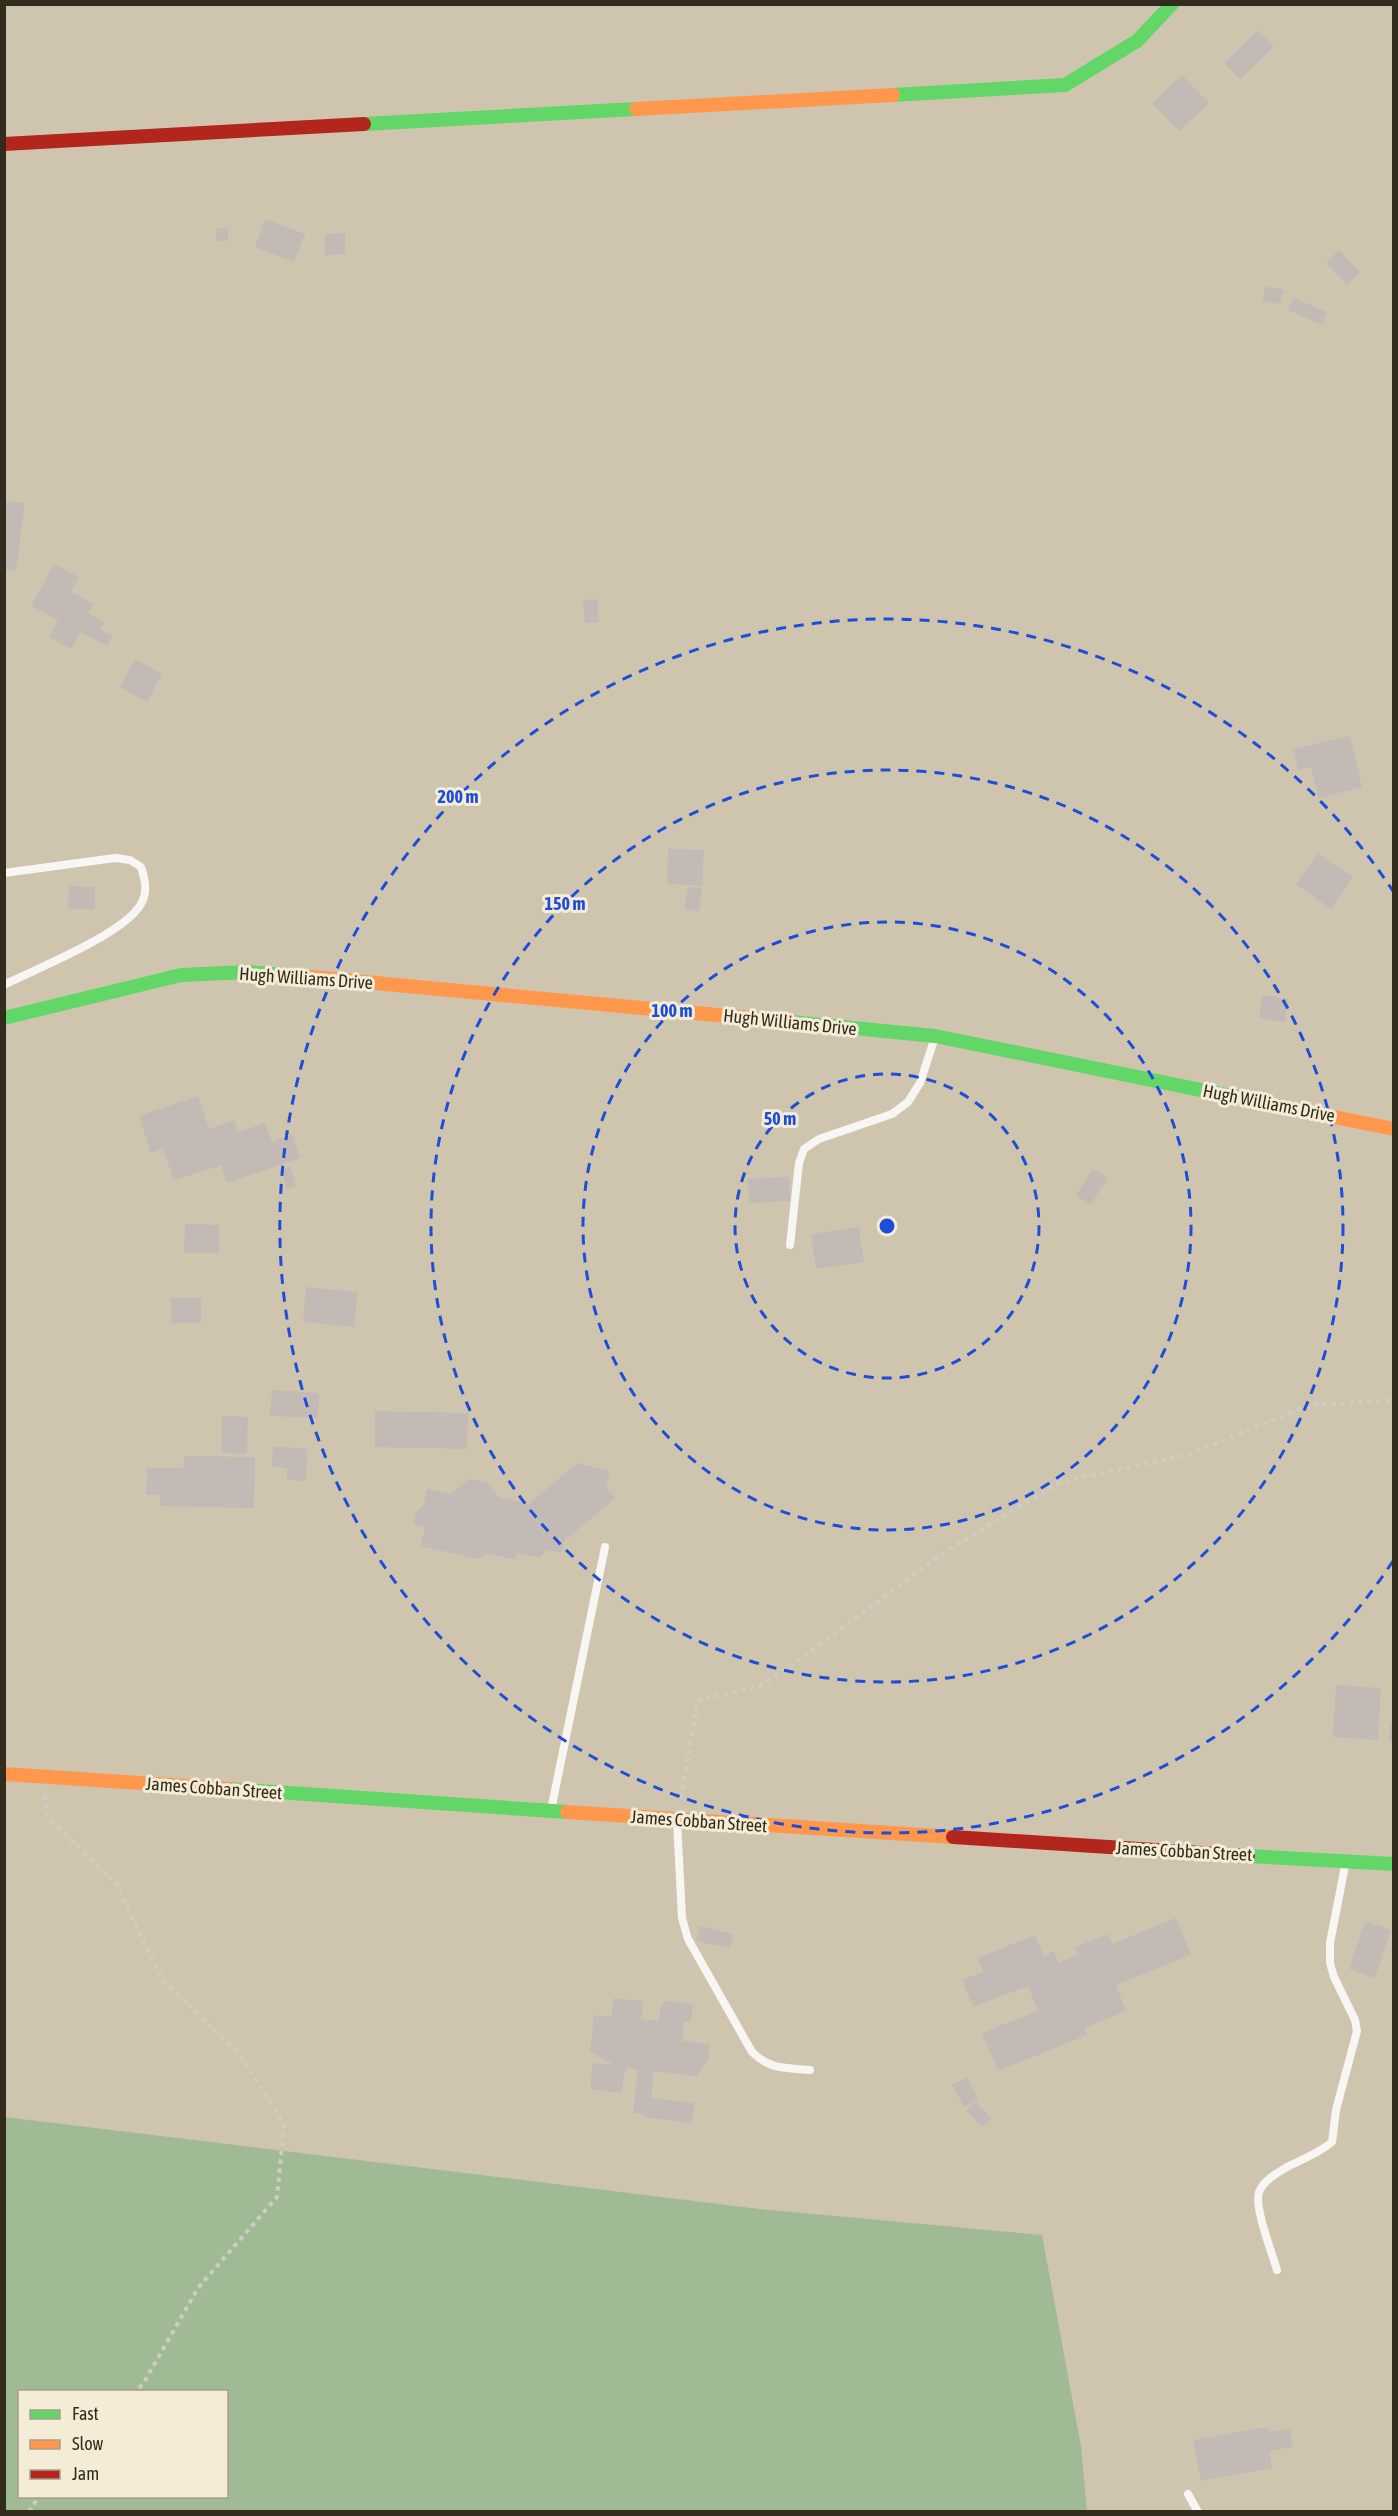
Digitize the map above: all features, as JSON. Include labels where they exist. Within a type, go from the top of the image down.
[{"type":"street","points":[[4,144],[1065,85],[1137,41],[1172,4]]},
{"type":"street","name":"Hugh Williams Drive","points":[[4,1018],[181,975],[248,972],[408,985],[935,1036],[1394,1129]]},
{"type":"street","name":"James Cobban Street","points":[[4,1774],[551,1810],[677,1821],[1394,1864]]},
{"type":"lane","points":[[4,873],[115,858],[130,860],[141,867],[145,888],[143,901],[135,912],[108,933],[4,985]]},
{"type":"lane","points":[[790,1245],[799,1163],[804,1149],[819,1139],[892,1114],[908,1102],[920,1083],[935,1036]]},
{"type":"lane","points":[[551,1810],[605,1547]]},
{"type":"lane","points":[[677,1821],[682,1918],[688,1939],[752,2052],[762,2062],[774,2067],[810,2070]]},
{"type":"lane","points":[[1277,2270],[1259,2207],[1259,2193],[1268,2179],[1316,2155],[1332,2142],[1336,2110],[1356,2040],[1355,2020],[1334,1977],[1330,1963],[1330,1943],[1346,1861]]},
{"type":"lane","points":[[1188,2494],[1198,2511]]},
{"type":"path","points":[[677,1821],[698,1700],[760,1686],[820,1645],[937,1557],[1060,1482],[1187,1455],[1310,1405],[1394,1400]]},
{"type":"path","points":[[42,1777],[47,1816],[117,1885],[161,1978],[240,2055],[284,2124],[277,2197],[198,2288],[143,2384],[135,2390]]},
{"type":"path","points":[[30,2511],[38,2498]]},
{"type":"green space","points":[[5,2117],[760,2209],[1042,2235],[1081,2446],[1087,2511],[5,2511]]},
{"type":"building","points":[[1258,30],[1274,47],[1240,79],[1224,63]]},
{"type":"building","points":[[1182,75],[1209,103],[1179,131],[1152,103]]},
{"type":"building","points":[[265,219],[305,234],[294,262],[255,247]]},
{"type":"building","points":[[217,228],[228,228],[228,241],[216,241]]},
{"type":"building","points":[[345,233],[345,254],[325,255],[325,234]]},
{"type":"building","points":[[1339,250],[1361,272],[1347,285],[1326,263]]},
{"type":"building","points":[[1266,286],[1284,290],[1280,304],[1262,300]]},
{"type":"building","points":[[1294,298],[1327,312],[1322,325],[1288,310]]},
{"type":"building","points":[[4,501],[25,503],[16,571],[4,570]]},
{"type":"building","points":[[54,564],[79,577],[71,592],[93,604],[88,613],[104,622],[100,629],[112,636],[107,646],[80,632],[71,649],[49,637],[58,620],[31,606]]},
{"type":"building","points":[[597,599],[599,622],[585,623],[583,600]]},
{"type":"building","points":[[135,659],[162,674],[147,702],[120,687]]},
{"type":"building","points":[[1350,736],[1362,787],[1319,798],[1311,767],[1298,770],[1293,749]]},
{"type":"building","points":[[668,849],[704,850],[702,886],[667,884]]},
{"type":"building","points":[[1318,853],[1353,877],[1331,909],[1296,884]]},
{"type":"building","points":[[69,886],[95,887],[95,909],[68,909]]},
{"type":"building","points":[[688,887],[702,888],[699,911],[685,909]]},
{"type":"building","points":[[1262,995],[1288,999],[1285,1022],[1259,1018]]},
{"type":"building","points":[[198,1096],[209,1129],[234,1120],[238,1132],[265,1123],[272,1142],[292,1135],[300,1158],[227,1183],[221,1165],[174,1180],[163,1149],[151,1153],[139,1116]]},
{"type":"building","points":[[290,1167],[296,1186],[287,1189],[281,1170]]},
{"type":"building","points":[[1093,1169],[1108,1178],[1090,1205],[1076,1195]]},
{"type":"building","points":[[789,1177],[790,1201],[749,1203],[748,1179]]},
{"type":"building","points":[[185,1224],[219,1225],[219,1253],[184,1253]]},
{"type":"building","points":[[859,1227],[864,1262],[816,1269],[811,1234]]},
{"type":"building","points":[[306,1287],[358,1292],[354,1327],[303,1322]]},
{"type":"building","points":[[171,1298],[201,1298],[201,1323],[171,1323]]},
{"type":"building","points":[[272,1390],[319,1393],[318,1418],[270,1416]]},
{"type":"building","points":[[375,1411],[468,1413],[467,1449],[375,1447]]},
{"type":"building","points":[[222,1416],[248,1417],[247,1454],[222,1453]]},
{"type":"building","points":[[273,1447],[307,1448],[306,1481],[287,1480],[287,1468],[272,1467]]},
{"type":"building","points":[[184,1456],[255,1457],[254,1508],[160,1506],[160,1495],[146,1495],[147,1468],[183,1468]]},
{"type":"building","points":[[577,1463],[610,1471],[606,1488],[615,1498],[564,1541],[561,1553],[548,1550],[540,1558],[517,1553],[515,1560],[486,1553],[478,1559],[421,1546],[425,1527],[413,1524],[416,1512],[424,1505],[427,1489],[451,1494],[469,1479],[487,1483],[499,1497],[529,1504]]},
{"type":"building","points":[[1336,1685],[1381,1688],[1378,1740],[1333,1737]]},
{"type":"building","points":[[1390,1722],[1394,1722],[1394,1741],[1389,1741]]},
{"type":"building","points":[[1176,1918],[1191,1955],[1116,1985],[1126,2011],[1084,2028],[1087,2035],[998,2071],[982,2033],[1038,2011],[1028,1986],[973,2007],[962,1980],[983,1972],[977,1958],[1035,1935],[1044,1956],[1054,1951],[1059,1963],[1078,1955],[1075,1947],[1108,1934],[1112,1944]]},
{"type":"building","points":[[1365,1921],[1391,1930],[1375,1978],[1349,1969]]},
{"type":"building","points":[[700,1926],[733,1934],[730,1948],[696,1941]]},
{"type":"building","points":[[614,1998],[643,2001],[641,2019],[659,2021],[660,2009],[665,2001],[693,2004],[691,2022],[684,2022],[682,2041],[710,2044],[709,2057],[697,2076],[654,2071],[651,2098],[694,2103],[692,2123],[649,2118],[633,2113],[638,2071],[629,2066],[624,2074],[622,2093],[590,2089],[593,2063],[614,2065],[590,2051],[594,2015],[611,2017]]},
{"type":"building","points":[[967,2077],[978,2099],[964,2107],[952,2085]]},
{"type":"building","points":[[975,2102],[992,2118],[983,2127],[966,2111]]},
{"type":"building","points":[[1268,2427],[1269,2432],[1290,2429],[1293,2447],[1269,2451],[1272,2468],[1201,2481],[1193,2440]]},
{"type":"traffic: fast","points":[[893,95],[1065,85],[1137,41],[1172,4]]},
{"type":"traffic: fast","points":[[364,124],[636,109]]},
{"type":"traffic: fast","points":[[4,1018],[181,975],[248,972],[311,977]]},
{"type":"traffic: fast","points":[[792,1022],[935,1036],[1299,1110]]},
{"type":"traffic: fast","points":[[231,1789],[567,1812]]},
{"type":"traffic: fast","points":[[1248,1856],[1394,1864]]},
{"type":"traffic: slow","points":[[636,109],[893,95]]},
{"type":"traffic: slow","points":[[311,977],[792,1022]]},
{"type":"traffic: slow","points":[[1299,1110],[1394,1129]]},
{"type":"traffic: slow","points":[[4,1774],[231,1789]]},
{"type":"traffic: slow","points":[[567,1812],[953,1837]]},
{"type":"traffic: jam","points":[[4,144],[364,124]]},
{"type":"traffic: jam","points":[[953,1837],[1248,1856]]}]
